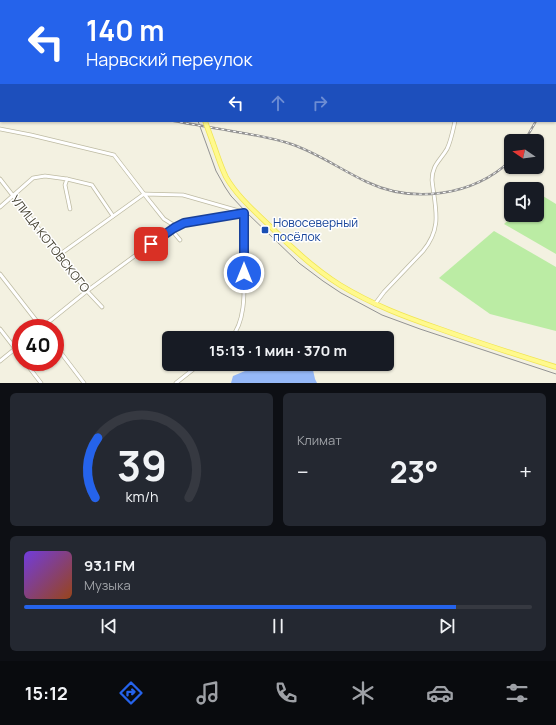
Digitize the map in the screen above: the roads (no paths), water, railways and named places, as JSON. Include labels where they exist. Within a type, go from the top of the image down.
[{"type":"main road","points":[[206,122],[226,176],[236,191],[251,208],[315,268],[340,285],[374,304],[485,345],[556,367]]},
{"type":"street","points":[[374,304],[425,248],[432,237],[436,222],[432,174],[433,169],[447,148],[455,122]]},
{"type":"street","points":[[0,129],[114,155],[164,218],[170,222],[174,228],[175,234],[180,240]]},
{"type":"street","points":[[0,207],[33,178],[45,176],[92,184],[113,216]]},
{"type":"street","name":"УЛИЦА КОТОВСКОГО","points":[[0,179],[87,291],[102,307]]},
{"type":"street","points":[[66,179],[65,185],[70,209]]},
{"type":"street","points":[[59,255],[144,194],[183,195],[244,213]]},
{"type":"street","points":[[52,319],[87,291],[174,228],[184,223],[244,213],[251,208]]},
{"type":"street","points":[[236,331],[242,309],[244,294],[244,213]]},
{"type":"street","points":[[0,274],[34,319]]},
{"type":"street","points":[[0,329],[12,344]]},
{"type":"street","points":[[0,361],[12,351]]},
{"type":"street","points":[[64,357],[84,383]]},
{"type":"street","points":[[32,371],[41,383]]},
{"type":"street","points":[[176,383],[191,371]]},
{"type":"water","points":[[245,371],[313,371],[317,383],[231,383],[233,376]]},
{"type":"tram line","points":[[198,122],[216,171],[231,196],[299,263],[323,281],[341,293],[382,315],[556,374]]},
{"type":"railway","points":[[180,122],[271,138],[284,142],[311,152],[367,182],[385,189],[404,193],[442,193],[461,189],[479,182],[504,166]]},
{"type":"railway","points":[[529,134],[535,122]]},
{"type":"place","name":"Новосеверный посёлок","points":[[265,230]]}]
